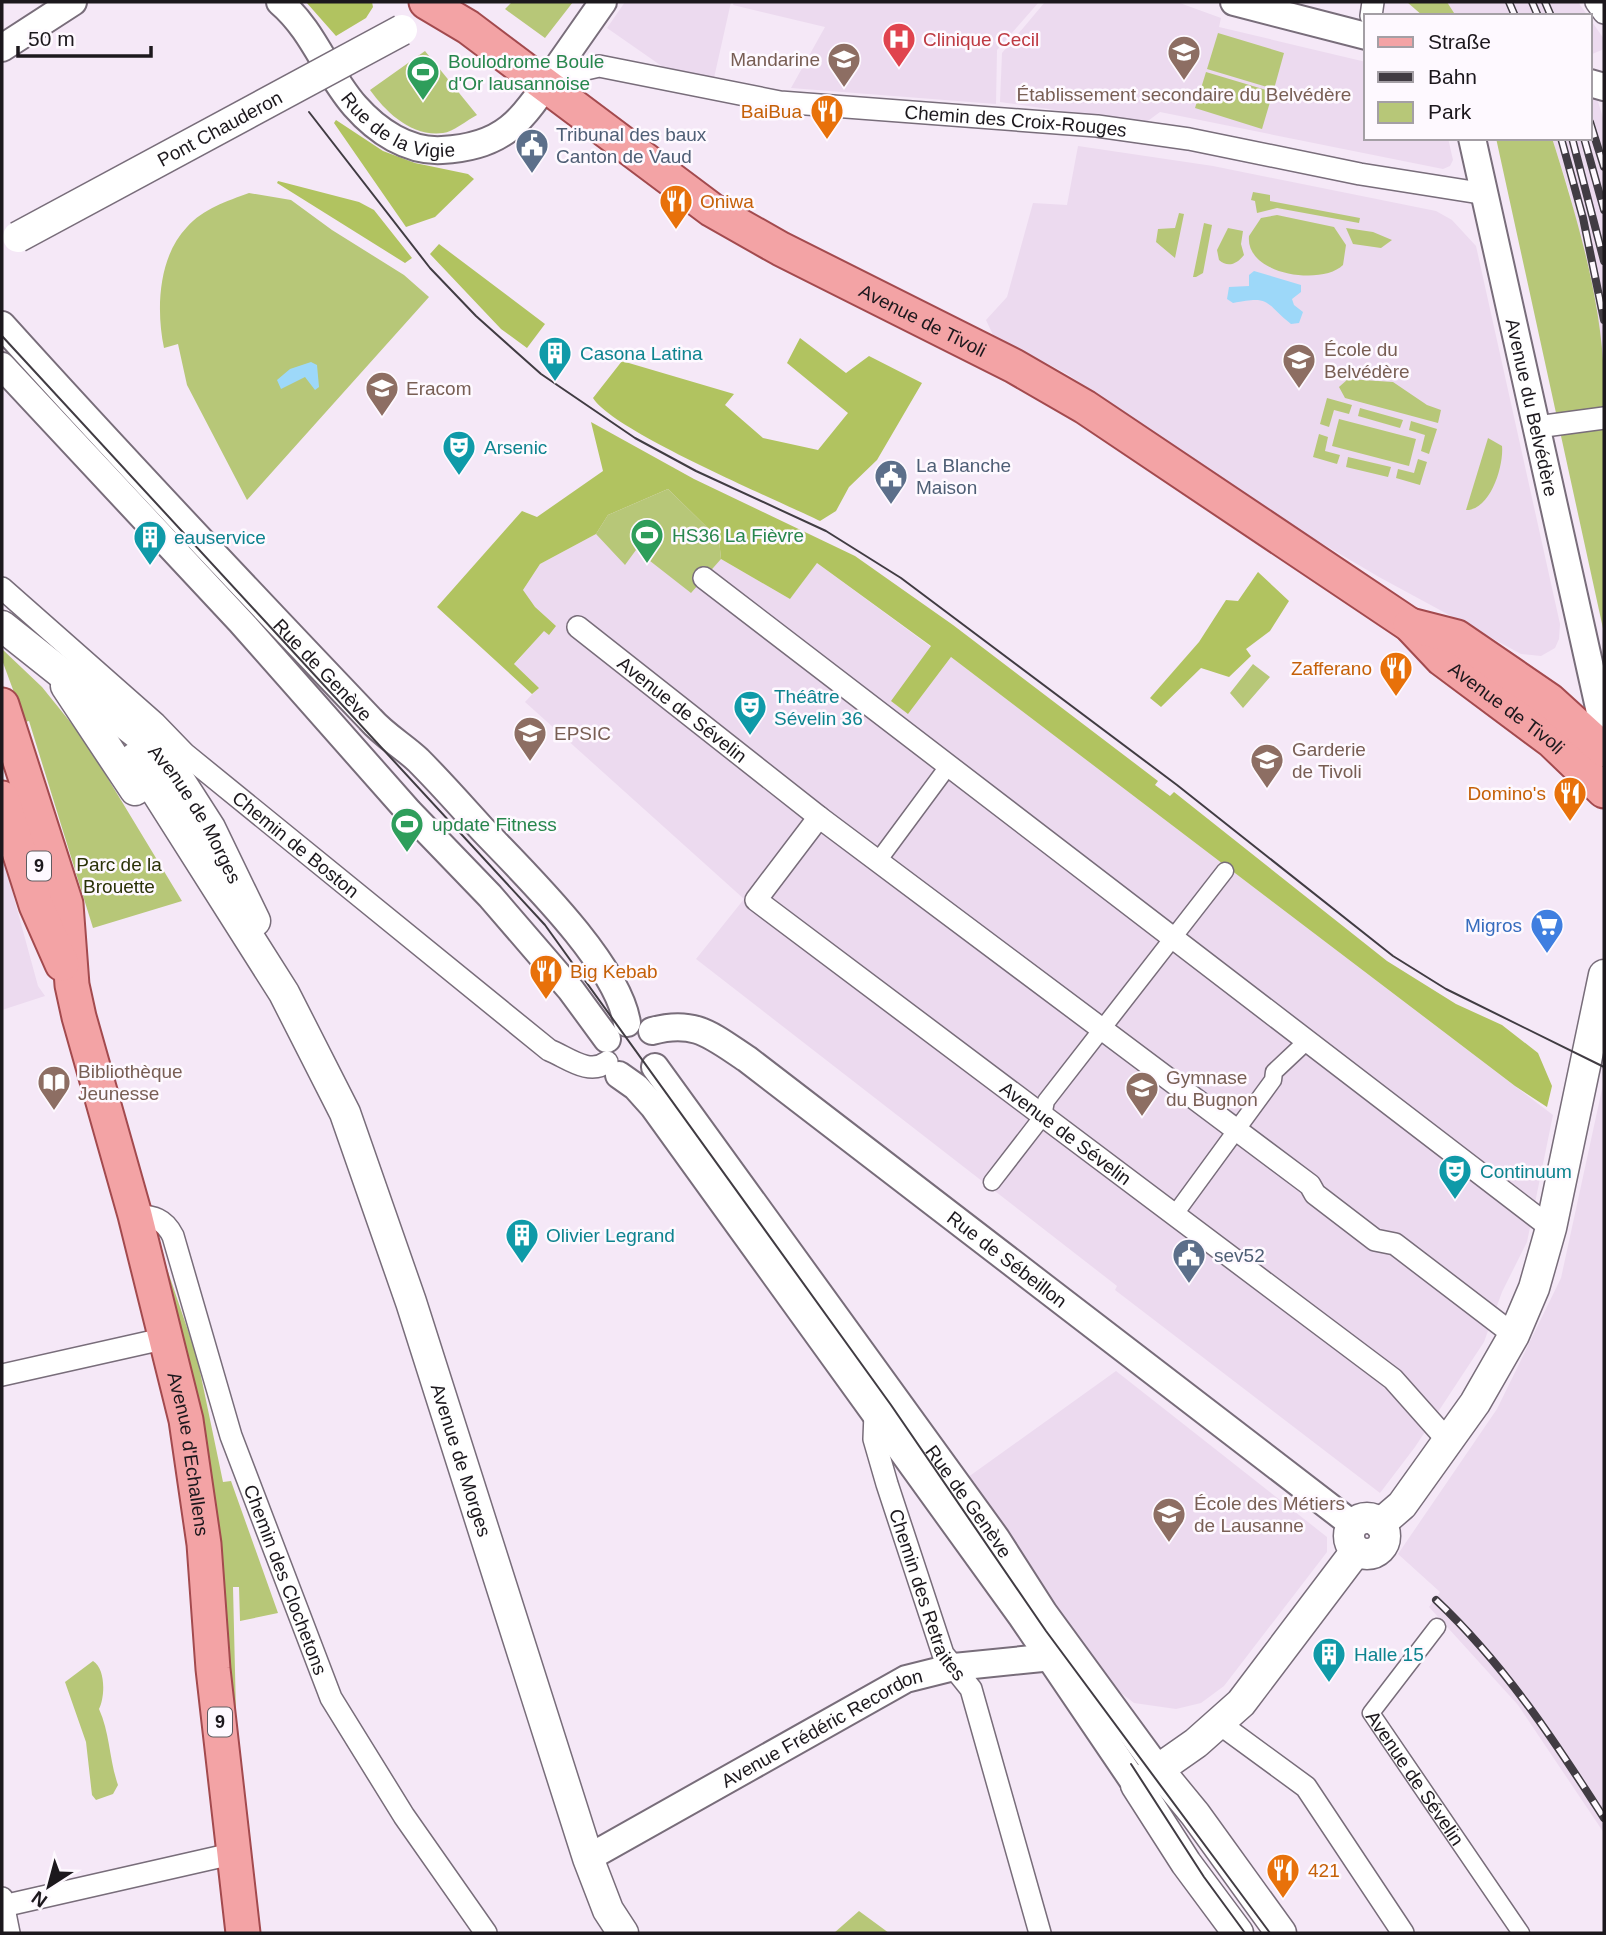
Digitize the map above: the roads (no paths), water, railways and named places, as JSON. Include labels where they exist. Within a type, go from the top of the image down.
[{"type":"main road","name":"Avenue de Tivoli","points":[[438,4],[600,129],[730,221],[992,355],[1085,407],[1410,625],[1442,659],[1552,741],[1604,791]]},
{"type":"main road","name":"Pont Chauderon","points":[[2,246],[402,30],[438,4]]},
{"type":"main road","name":"Avenue de Morges","points":[[2,625],[56,672],[97,700],[132,752],[207,906],[284,993]]},
{"type":"main road","name":"Avenue de Tivoli","points":[[1410,625],[1457,637],[1549,700],[1604,750]]},
{"type":"main road","name":"Avenue d'Echallens","points":[[2,705],[66,904],[72,985],[81,1028],[135,1215],[186,1420],[200,1510],[213,1668],[243,1933]]},
{"type":"main road","name":"9","points":[[2,748],[72,985]]},
{"type":"main road","name":"Avenue de Morges","points":[[132,752],[176,775],[210,828],[238,880],[284,993],[329,1079],[368,1178],[610,1926]]},
{"type":"main road","name":"Avenue d'Echallens","points":[[2,798],[36,905],[72,985]]},
{"type":"main road","points":[[1147,1777],[1220,1724],[1241,1703],[1363,1533],[1402,1505],[1449,1442],[1493,1375],[1534,1288],[1551,1228],[1604,975]]},
{"type":"main road","name":"Rue de Genève","points":[[1147,1777],[1215,1842],[1281,1933]]},
{"type":"main road","name":"Rue de Genève","points":[[1147,1777],[1186,1863],[1238,1933]]},
{"type":"street","points":[[2,48],[73,2]]},
{"type":"street","name":"Rue de la Vigie","points":[[280,2],[310,34],[356,107],[387,135],[407,144],[432,150],[466,149],[484,144],[520,121],[603,2]]},
{"type":"street","points":[[1234,2],[1364,35]]},
{"type":"street","points":[[1596,2],[1604,13]]},
{"type":"street","name":"Chemin des Croix-Rouges","points":[[546,86],[577,71],[599,66],[780,102],[1097,126],[1189,139],[1360,174],[1486,194]]},
{"type":"street","name":"Avenue du Belvédère","points":[[1472,140],[1546,426],[1590,676],[1604,730]]},
{"type":"street","name":"Rue de Genève","points":[[2,325],[148,486],[374,724],[417,759],[514,862],[596,961],[625,1007],[615,1050]]},
{"type":"street","name":"Rue de Genève","points":[[2,366],[241,622],[400,802],[490,896],[571,990],[615,1050],[636,1087],[653,1106],[1022,1617],[1047,1659],[1147,1777]]},
{"type":"street","points":[[1546,426],[1604,418]]},
{"type":"street","points":[[704,578],[1551,1228]]},
{"type":"street","name":"Chemin de Boston","points":[[2,588],[155,723],[185,754],[549,1050],[591,1069],[599,1068],[615,1050]]},
{"type":"street","name":"Avenue de Sévelin","points":[[578,627],[819,817],[1310,1185],[1315,1194],[1375,1240],[1395,1244],[1514,1335]]},
{"type":"street","points":[[1549,700],[1575,691],[1590,676]]},
{"type":"street","points":[[878,861],[949,765]]},
{"type":"street","name":"Avenue de Sévelin","points":[[819,817],[756,900],[1393,1379],[1449,1442]]},
{"type":"street","points":[[992,1182],[1043,1116],[1046,1101],[1096,1036],[1105,1030],[1225,871]]},
{"type":"street","points":[[636,1023],[652,1031],[660,1049],[655,1067],[643,1077],[615,1050],[636,1023]]},
{"type":"street","name":"Rue de Sébeillon","points":[[652,1031],[677,1024],[712,1035],[747,1059],[1363,1533]]},
{"type":"street","points":[[1175,1214],[1273,1080],[1274,1072],[1308,1040]]},
{"type":"street","name":"Rue de Genève","points":[[655,1067],[996,1538],[1074,1654],[1147,1777]]},
{"type":"street","name":"Chemin des Clochetons","points":[[135,1215],[155,1217],[166,1223],[173,1236],[231,1436],[331,1698],[404,1816],[468,1903],[486,1933]]},
{"type":"street","points":[[2,1375],[167,1338]]},
{"type":"street","name":"Chemin des Retraites","points":[[875,1413],[874,1439],[887,1484],[943,1654],[971,1689],[1040,1933]]},
{"type":"street","name":"Avenue de Sévelin","points":[[1437,1627],[1371,1713],[1521,1933]]},
{"type":"street","name":"Avenue Frédéric Recordon","points":[[588,1858],[906,1679],[954,1667],[1074,1654]]},
{"type":"street","points":[[1220,1724],[1306,1787],[1403,1933]]},
{"type":"street","points":[[9,1933],[3,1902],[236,1853]]},
{"type":"water","points":[[1254,271],[1301,285],[1301,292],[1292,299],[1294,305],[1303,312],[1299,323],[1291,324],[1271,306],[1261,301],[1233,303],[1227,299],[1229,287],[1249,286],[1249,275]]},
{"type":"water","points":[[311,362],[317,365],[319,387],[315,390],[305,377],[281,389],[277,380],[290,369]]},
{"type":"tunnel","points":[[93,709],[135,758]]},
{"type":"tram line","points":[[309,112],[430,268],[476,316],[541,374],[635,438],[696,471],[826,531],[901,578],[1177,785],[1393,956],[1446,989],[1604,1067]]},
{"type":"tram line","points":[[2,336],[545,925],[891,1405],[1046,1631],[1270,1933]]},
{"type":"tram line","points":[[1131,1764],[1204,1877],[1245,1933]]},
{"type":"railway","points":[[1509,2],[1514,14]]},
{"type":"railway","points":[[1532,2],[1537,14]]},
{"type":"railway","points":[[1545,2],[1550,14]]},
{"type":"railway","points":[[1592,128],[1604,167]]},
{"type":"railway","points":[[1562,140],[1583,218],[1604,320]]},
{"type":"railway","points":[[1573,140],[1604,261]]},
{"type":"railway","points":[[1585,140],[1604,210]]},
{"type":"railway","points":[[1436,1600],[1484,1650],[1527,1704],[1604,1818]]},
{"type":"place","name":"Clinique Cecil","points":[[899,69]]},
{"type":"place","name":"Établissement secondaire du Belvédère","points":[[1184,82]]},
{"type":"place","name":"Mandarine","points":[[844,89]]},
{"type":"place","name":"Boulodrome Boule d'Or lausannoise","points":[[423,102]]},
{"type":"place","name":"BaiBua","points":[[827,141]]},
{"type":"place","name":"Tribunal des baux Canton de Vaud","points":[[532,175]]},
{"type":"place","name":"Oniwa","points":[[676,231]]},
{"type":"place","name":"Casona Latina","points":[[555,383]]},
{"type":"place","name":"École du Belvédère","points":[[1299,390]]},
{"type":"place","name":"Eracom","points":[[382,418]]},
{"type":"place","name":"Arsenic","points":[[459,477]]},
{"type":"place","name":"La Blanche Maison","points":[[891,506]]},
{"type":"place","name":"HS36 La Fièvre","points":[[647,565]]},
{"type":"place","name":"eauservice","points":[[150,567]]},
{"type":"place","name":"Zafferano","points":[[1396,698]]},
{"type":"place","name":"Théâtre Sévelin 36","points":[[750,737]]},
{"type":"place","name":"EPSIC","points":[[530,763]]},
{"type":"place","name":"Garderie de Tivoli","points":[[1267,790]]},
{"type":"place","name":"Domino's","points":[[1570,823]]},
{"type":"place","name":"update Fitness","points":[[407,854]]},
{"type":"place","name":"Migros","points":[[1547,955]]},
{"type":"place","name":"Big Kebab","points":[[546,1001]]},
{"type":"place","name":"Bibliothèque Jeunesse","points":[[54,1112]]},
{"type":"place","name":"Gymnase du Bugnon","points":[[1142,1118]]},
{"type":"place","name":"Continuum","points":[[1455,1201]]},
{"type":"place","name":"Olivier Legrand","points":[[522,1265]]},
{"type":"place","name":"sev52","points":[[1189,1285]]},
{"type":"place","name":"École des Métiers de Lausanne","points":[[1169,1544]]},
{"type":"place","name":"Halle 15","points":[[1329,1684]]},
{"type":"place","name":"421","points":[[1283,1900]]},
{"type":"park label","name":"Parc de la Brouette","points":[[119,875]]}]
